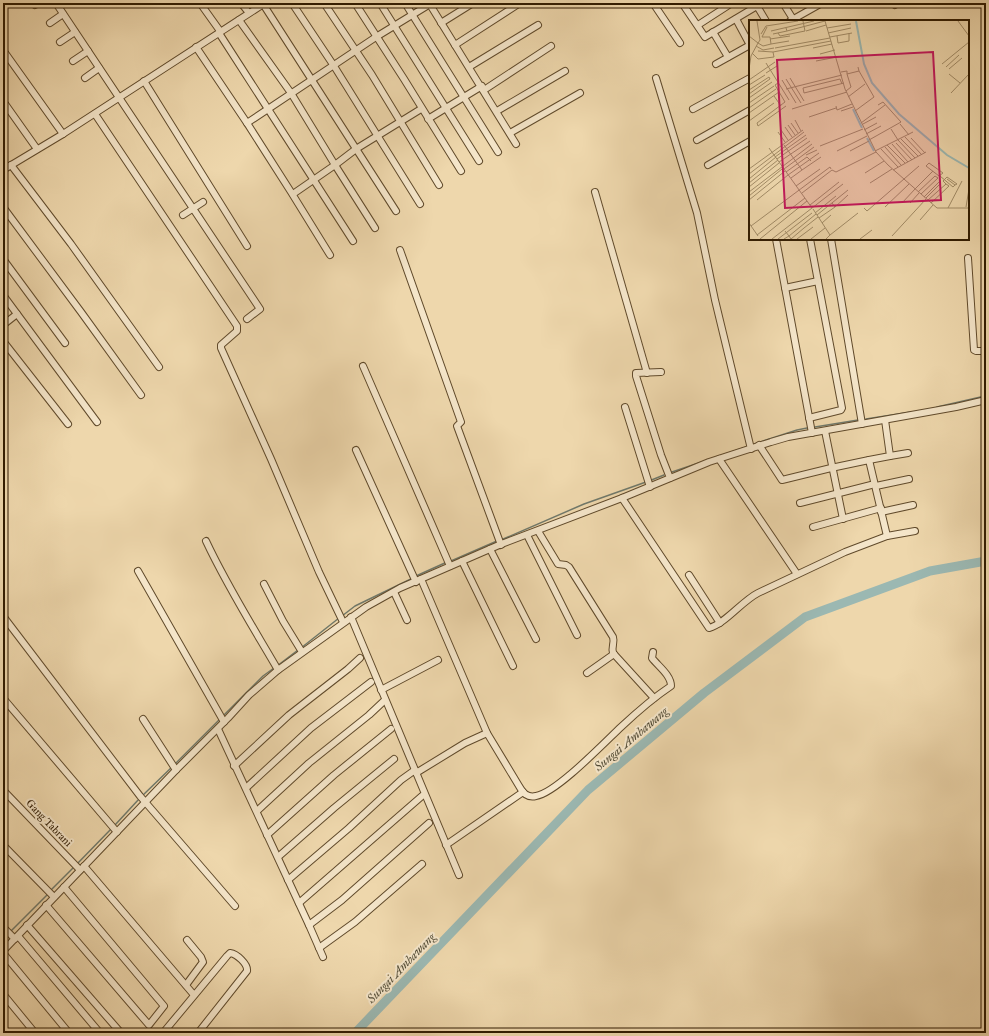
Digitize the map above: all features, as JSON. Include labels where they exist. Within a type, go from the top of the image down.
[{"type":"street","points":[[56,3],[260,309],[247,319]]},
{"type":"street","points":[[200,3],[353,241]]},
{"type":"street","points":[[241,3],[249,13]]},
{"type":"street","points":[[292,3],[334,66],[420,204]]},
{"type":"street","points":[[324,3],[356,51],[439,185]]},
{"type":"street","points":[[355,3],[461,172]]},
{"type":"street","points":[[380,3],[479,161]]},
{"type":"street","points":[[405,3],[498,152]]},
{"type":"street","points":[[441,23],[473,3]]},
{"type":"street","points":[[455,45],[520,3]]},
{"type":"street","points":[[653,3],[680,43]]},
{"type":"street","points":[[698,25],[732,3]]},
{"type":"street","points":[[783,3],[792,20],[817,4]]},
{"type":"street","points":[[3,170],[95,114],[264,4],[396,211]]},
{"type":"street","points":[[247,123],[376,37],[429,4],[483,88],[516,144]]},
{"type":"street","points":[[683,4],[705,37],[760,4],[766,20]]},
{"type":"street","points":[[50,23],[63,14]]},
{"type":"street","points":[[736,19],[749,43]]},
{"type":"street","points":[[239,20],[291,93],[375,228]]},
{"type":"street","points":[[469,67],[538,24]]},
{"type":"street","points":[[60,42],[75,32]]},
{"type":"street","points":[[713,32],[728,57]]},
{"type":"street","points":[[428,119],[464,97],[483,88],[551,46]]},
{"type":"street","points":[[716,64],[749,46]]},
{"type":"street","points":[[196,47],[293,194],[330,255]]},
{"type":"street","points":[[3,50],[63,134]]},
{"type":"street","points":[[73,61],[88,51]]},
{"type":"street","points":[[85,78],[99,68]]},
{"type":"street","points":[[497,111],[565,71]]},
{"type":"street","points":[[656,78],[697,213],[715,300],[751,448]]},
{"type":"street","points":[[693,109],[749,79]]},
{"type":"street","points":[[144,81],[247,246]]},
{"type":"street","points":[[510,133],[580,93]]},
{"type":"street","points":[[3,101],[37,149]]},
{"type":"street","points":[[293,194],[356,149],[421,108]]},
{"type":"street","points":[[697,140],[749,111]]},
{"type":"street","points":[[95,114],[237,326],[237,331],[221,345],[221,348],[271,459],[319,572],[343,622]]},
{"type":"street","points":[[708,165],[749,142]]},
{"type":"street","points":[[11,165],[71,244],[159,368]]},
{"type":"street","points":[[595,192],[647,373]]},
{"type":"street","points":[[184,215],[203,202]]},
{"type":"street","points":[[3,207],[82,312],[141,395]]},
{"type":"street","points":[[776,240],[812,433]]},
{"type":"street","points":[[809,418],[841,410],[842,408],[810,240]]},
{"type":"street","points":[[831,240],[862,424]]},
{"type":"street","points":[[400,250],[461,422],[457,426],[501,545]]},
{"type":"street","points":[[968,258],[974,350],[976,352],[986,351]]},
{"type":"street","points":[[3,259],[65,343]]},
{"type":"street","points":[[785,288],[818,281]]},
{"type":"street","points":[[3,295],[97,422]]},
{"type":"street","points":[[3,325],[17,314]]},
{"type":"street","points":[[3,341],[68,424]]},
{"type":"street","points":[[363,366],[450,566]]},
{"type":"street","points":[[661,372],[636,373],[636,376],[661,455],[670,478]]},
{"type":"street","points":[[69,1033],[3,952],[46,905],[51,894],[64,887],[80,867],[142,799],[176,770],[218,729],[249,695],[278,670],[351,616],[418,580],[490,549],[719,459],[751,448],[788,437],[956,407],[986,400]]},
{"type":"street","points":[[625,407],[650,487]]},
{"type":"street","points":[[885,420],[890,456]]},
{"type":"street","points":[[825,431],[831,468],[843,518]]},
{"type":"street","points":[[759,446],[782,480],[831,468],[908,453]]},
{"type":"street","points":[[356,450],[418,580],[487,733],[500,757],[523,792],[530,796],[538,796],[566,778],[654,698],[671,686],[671,683],[666,675],[652,658],[653,652]]},
{"type":"street","points":[[719,459],[797,574]]},
{"type":"street","points":[[869,460],[873,485],[881,510],[884,537]]},
{"type":"street","points":[[800,503],[873,485],[909,479]]},
{"type":"street","points":[[622,498],[709,628],[720,623],[751,596],[797,574],[884,537],[915,531]]},
{"type":"street","points":[[813,527],[843,518],[913,505]]},
{"type":"street","points":[[538,531],[558,564],[569,567],[613,637],[614,640],[612,649],[614,654],[654,698]]},
{"type":"street","points":[[527,535],[578,636]]},
{"type":"street","points":[[206,541],[242,612],[278,670]]},
{"type":"street","points":[[490,549],[536,639]]},
{"type":"street","points":[[462,561],[513,666]]},
{"type":"street","points":[[138,571],[224,722]]},
{"type":"street","points":[[689,576],[720,623]]},
{"type":"street","points":[[264,584],[282,621],[302,652]]},
{"type":"street","points":[[394,592],[407,620]]},
{"type":"street","points":[[3,616],[142,799],[235,906]]},
{"type":"street","points":[[351,616],[459,875]]},
{"type":"street","points":[[586,673],[614,654]]},
{"type":"street","points":[[234,766],[289,715],[360,658]]},
{"type":"street","points":[[381,690],[438,660]]},
{"type":"street","points":[[246,788],[312,728],[371,682]]},
{"type":"street","points":[[3,698],[114,829]]},
{"type":"street","points":[[257,811],[309,763],[369,715],[385,700]]},
{"type":"street","points":[[143,719],[176,770]]},
{"type":"street","points":[[218,729],[234,766],[278,856],[323,957]]},
{"type":"street","points":[[267,834],[334,775],[391,729]]},
{"type":"street","points":[[288,880],[349,828],[401,780],[465,743],[487,733]]},
{"type":"street","points":[[278,856],[334,808],[394,760]]},
{"type":"street","name":"Gang Tabrani","points":[[3,790],[80,867],[194,995]]},
{"type":"street","points":[[446,845],[523,792]]},
{"type":"street","points":[[299,903],[422,796]]},
{"type":"street","points":[[309,925],[342,900],[429,823]]},
{"type":"street","points":[[3,845],[51,894]]},
{"type":"street","points":[[319,948],[355,922],[422,864]]},
{"type":"street","points":[[46,905],[148,1025],[164,1006],[64,887]]},
{"type":"street","points":[[27,925],[121,1033]]},
{"type":"street","points":[[5,929],[16,937],[100,1033]]},
{"type":"street","points":[[186,985],[203,962],[201,957],[187,940]]},
{"type":"street","points":[[163,1033],[230,953],[234,954],[247,966],[247,972],[198,1033]]},
{"type":"street","points":[[3,994],[36,1033]]},
{"type":"waterway","points":[[937,407],[985,396]]},
{"type":"waterway","points":[[866,419],[911,412]]},
{"type":"waterway","points":[[815,427],[858,420]]},
{"type":"waterway","points":[[754,444],[807,428]]},
{"type":"waterway","points":[[672,472],[746,447]]},
{"type":"waterway","points":[[649,481],[664,475]]},
{"type":"waterway","points":[[501,540],[584,504],[646,482]]},
{"type":"waterway","points":[[451,561],[497,541]]},
{"type":"waterway","name":"Sungai Ambawang","points":[[355,1033],[588,790],[704,693],[805,617],[930,571],[986,561]]},
{"type":"waterway","points":[[416,576],[447,562]]},
{"type":"waterway","points":[[342,616],[355,606],[413,578]]},
{"type":"waterway","points":[[301,648],[339,618]]},
{"type":"waterway","points":[[277,666],[298,650]]},
{"type":"waterway","points":[[223,716],[263,676],[274,668]]},
{"type":"waterway","points":[[175,764],[220,719]]},
{"type":"waterway","points":[[142,796],[172,767]]},
{"type":"waterway","points":[[115,825],[139,799]]},
{"type":"waterway","points":[[77,864],[112,828]]},
{"type":"waterway","points":[[50,891],[74,867]]},
{"type":"waterway","points":[[11,931],[48,894]]},
{"type":"waterway","points":[[3,940],[9,934]]}]
